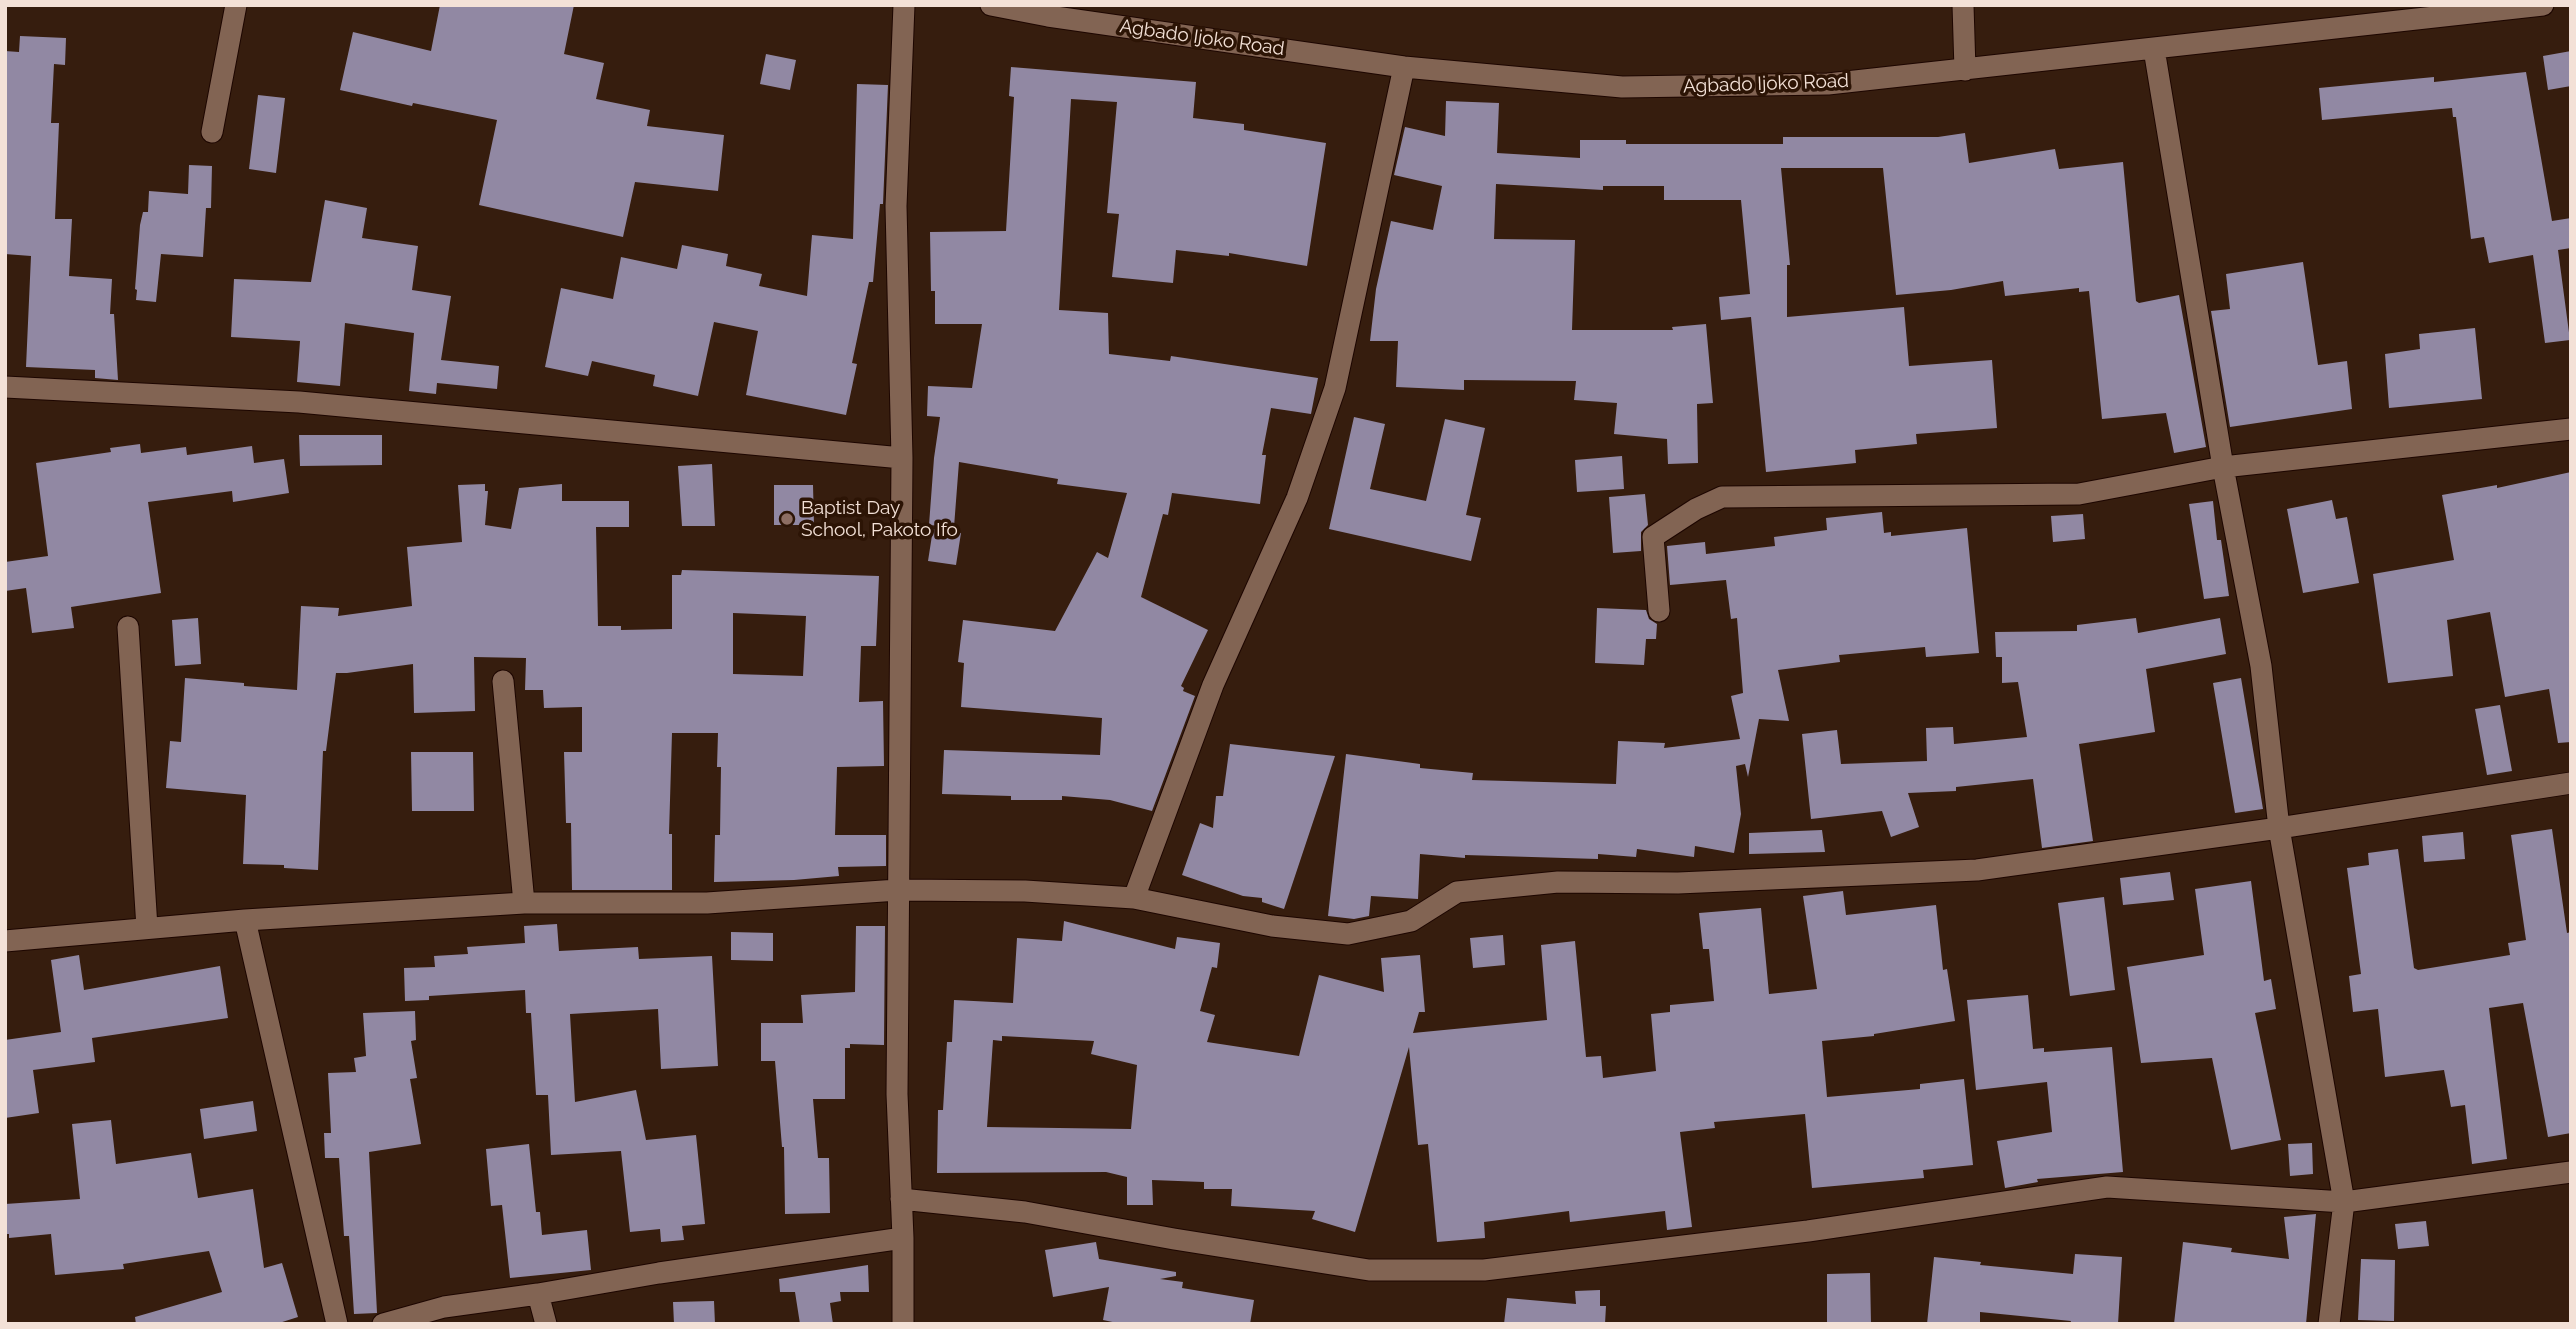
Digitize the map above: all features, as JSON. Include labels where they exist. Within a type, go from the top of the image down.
[{"type":"street","points":[[212,132],[236,5]]},
{"type":"street","points":[[903,1324],[903,1238],[897,1094],[902,458],[896,206],[904,5]]},
{"type":"street","name":"Agbado Ijoko Road","points":[[990,5],[1049,10],[1404,67],[1622,87],[1828,84],[2543,5]]},
{"type":"street","points":[[1963,5],[1965,70]]},
{"type":"street","points":[[2154,49],[2223,467],[2261,666],[2279,828],[2344,1202],[2329,1324]]},
{"type":"street","points":[[1134,898],[1213,685],[1297,498],[1335,388],[1404,67]]},
{"type":"street","points":[[5,387],[299,402],[902,458]]},
{"type":"street","points":[[1659,611],[1653,537],[1696,509],[1722,497],[2079,494],[2223,467],[2571,429]]},
{"type":"street","points":[[128,627],[147,928]]},
{"type":"street","points":[[503,681],[524,902]]},
{"type":"street","points":[[5,941],[245,920],[524,902],[707,903],[898,890],[1025,891],[1134,898],[1272,926],[1348,934],[1410,921],[1457,892],[1558,882],[1678,883],[1977,870],[2279,828],[2571,783]]},
{"type":"street","points":[[245,920],[337,1324]]},
{"type":"street","points":[[901,1199],[1025,1212],[1369,1270],[1484,1270],[1808,1231],[2107,1187],[2344,1202],[2571,1172]]},
{"type":"street","points":[[383,1324],[444,1307],[903,1238]]},
{"type":"street","points":[[538,1294],[546,1324]]},
{"type":"building","points":[[440,5],[574,5],[564,54],[604,63],[596,99],[650,110],[647,126],[724,135],[718,191],[635,182],[623,237],[479,205],[497,120],[413,103],[412,106],[340,90],[353,32],[431,51]]},
{"type":"building","points":[[20,36],[66,38],[65,65],[54,64],[51,123],[59,123],[55,219],[72,219],[69,276],[112,279],[110,314],[114,314],[118,380],[95,378],[95,370],[26,367],[31,256],[5,254],[5,51],[19,52]]},
{"type":"building","points":[[2571,51],[2571,86],[2548,90],[2543,56]]},
{"type":"building","points":[[766,54],[796,60],[790,90],[760,84]]},
{"type":"building","points":[[1011,67],[1196,82],[1193,118],[1244,124],[1244,130],[1326,143],[1307,266],[1229,253],[1229,256],[1176,250],[1173,283],[1112,277],[1119,214],[1107,213],[1117,102],[1071,99],[1059,310],[1108,313],[1109,354],[1170,361],[1171,356],[1318,378],[1311,414],[1271,408],[1262,455],[1266,455],[1260,504],[1172,493],[1168,515],[1163,514],[1141,597],[1208,630],[1181,686],[1183,691],[1195,696],[1152,811],[1110,800],[1062,796],[1062,800],[1011,800],[1011,796],[942,794],[944,750],[1100,755],[1102,718],[961,707],[964,663],[958,662],[963,620],[1055,631],[1097,552],[1108,558],[1127,493],[1057,484],[1058,479],[959,462],[954,527],[929,525],[940,417],[927,416],[928,386],[972,388],[982,324],[935,324],[935,291],[931,291],[930,232],[1006,231],[1014,97],[1009,96]]},
{"type":"building","points":[[2526,72],[2552,221],[2571,218],[2571,248],[2558,250],[2570,340],[2545,343],[2533,255],[2489,263],[2484,237],[2471,239],[2456,117],[2453,117],[2452,108],[2322,120],[2319,88],[2434,77],[2434,82]]},
{"type":"building","points":[[857,84],[888,85],[883,204],[880,204],[873,282],[869,282],[852,363],[857,364],[846,415],[746,395],[758,331],[714,322],[698,396],[653,386],[655,375],[592,361],[588,376],[545,367],[561,288],[613,299],[621,257],[677,269],[682,245],[728,254],[726,266],[762,274],[759,286],[807,296],[812,235],[853,239]]},
{"type":"building","points":[[258,95],[285,98],[276,173],[249,169]]},
{"type":"building","points":[[1446,101],[1499,103],[1497,153],[1580,158],[1580,140],[1626,140],[1626,144],[1783,144],[1783,137],[1938,137],[1965,133],[1969,163],[2055,149],[2059,169],[2123,162],[2136,301],[2139,303],[2179,295],[2206,447],[2174,453],[2166,413],[2102,419],[2089,291],[2079,292],[2079,288],[2005,296],[2003,281],[1951,290],[1896,295],[1883,168],[1781,168],[1790,265],[1787,265],[1787,317],[1904,307],[1909,366],[1992,360],[1997,428],[1916,434],[1917,444],[1855,450],[1856,463],[1766,472],[1751,317],[1721,320],[1719,297],[1750,294],[1741,200],[1664,200],[1664,186],[1603,186],[1603,190],[1496,184],[1494,239],[1575,240],[1572,330],[1673,330],[1672,327],[1706,324],[1713,403],[1697,404],[1698,463],[1668,464],[1667,439],[1614,434],[1617,403],[1574,400],[1576,381],[1464,380],[1464,390],[1396,387],[1398,341],[1370,341],[1376,289],[1391,221],[1433,230],[1442,186],[1394,175],[1405,127],[1445,136]]},
{"type":"building","points":[[189,165],[212,166],[211,208],[206,208],[203,257],[161,254],[156,302],[136,300],[140,225],[143,212],[148,212],[149,191],[188,194]]},
{"type":"building","points":[[325,200],[367,208],[362,238],[418,246],[412,290],[451,296],[441,360],[499,366],[497,389],[437,383],[436,394],[409,391],[414,333],[345,323],[340,386],[297,382],[300,341],[231,337],[234,279],[311,282]]},
{"type":"building","points":[[2303,262],[2318,365],[2347,361],[2352,409],[2230,427],[2211,311],[2230,309],[2226,274]]},
{"type":"building","points":[[2475,328],[2482,399],[2389,408],[2385,354],[2420,349],[2419,334]]},
{"type":"building","points":[[1354,417],[1385,424],[1370,489],[1426,501],[1445,419],[1485,428],[1466,515],[1481,518],[1471,561],[1329,529]]},
{"type":"building","points":[[299,435],[382,435],[382,465],[300,466]]},
{"type":"building","points":[[140,444],[141,453],[186,447],[187,455],[252,446],[254,463],[284,459],[289,493],[233,502],[232,491],[148,502],[161,593],[71,607],[74,628],[32,633],[26,588],[5,591],[5,562],[48,556],[36,463],[111,452],[110,448]]},
{"type":"building","points":[[1622,456],[1624,489],[1577,492],[1575,460]]},
{"type":"building","points":[[712,464],[715,526],[682,526],[678,466]]},
{"type":"building","points":[[2571,472],[2571,742],[2558,743],[2549,689],[2505,697],[2490,612],[2447,620],[2453,676],[2388,683],[2373,574],[2454,560],[2442,495],[2497,485],[2497,488]]},
{"type":"building","points":[[485,484],[485,491],[488,491],[485,525],[511,529],[519,488],[562,484],[562,501],[629,501],[629,527],[596,527],[598,626],[621,626],[621,630],[672,629],[672,575],[681,575],[682,570],[879,576],[876,646],[861,646],[859,702],[883,701],[884,766],[837,767],[835,835],[886,835],[886,866],[838,867],[839,876],[714,882],[715,835],[720,835],[721,767],[717,767],[718,733],[672,733],[669,834],[672,834],[672,890],[572,890],[571,823],[566,823],[564,752],[582,752],[582,707],[544,708],[543,690],[525,690],[526,658],[474,657],[475,711],[414,713],[413,664],[336,673],[326,751],[323,751],[318,870],[284,868],[284,865],[243,864],[246,795],[166,788],[170,741],[181,742],[185,678],[297,690],[301,606],[339,608],[338,616],[412,606],[407,547],[462,542],[458,485]],"holes":[[[733,613],[806,616],[803,676],[733,674]]]},
{"type":"building","points":[[774,485],[813,485],[814,525],[774,525]]},
{"type":"building","points":[[1645,494],[1648,525],[1641,532],[1641,551],[1613,553],[1609,497]]},
{"type":"building","points":[[2332,500],[2336,519],[2347,517],[2359,583],[2303,593],[2287,509]]},
{"type":"building","points":[[2213,501],[2217,540],[2221,540],[2229,596],[2204,599],[2189,504]]},
{"type":"building","points":[[1882,512],[1884,533],[1891,532],[1891,536],[1967,528],[1979,653],[1926,657],[1925,647],[1839,655],[1840,662],[1778,670],[1789,721],[1759,719],[1748,777],[1745,764],[1736,766],[1741,814],[1734,853],[1695,846],[1694,857],[1637,849],[1636,857],[1598,854],[1598,859],[1465,855],[1465,858],[1420,854],[1418,899],[1371,896],[1369,916],[1354,919],[1328,916],[1346,754],[1420,764],[1420,768],[1473,773],[1472,780],[1616,784],[1618,741],[1665,743],[1664,748],[1740,739],[1731,696],[1743,693],[1737,618],[1731,619],[1726,580],[1670,585],[1667,546],[1705,542],[1706,554],[1775,546],[1774,537],[1827,530],[1826,518]]},
{"type":"building","points":[[2083,514],[2085,539],[2053,542],[2051,516]]},
{"type":"building","points":[[933,529],[961,533],[956,565],[928,561]]},
{"type":"building","points":[[1597,608],[1646,610],[1649,619],[1657,624],[1656,639],[1646,639],[1644,665],[1595,663]]},
{"type":"building","points":[[198,618],[201,664],[175,666],[172,620]]},
{"type":"building","points":[[2136,618],[2138,633],[2220,618],[2226,654],[2146,669],[2155,732],[2079,744],[2093,841],[2042,848],[2033,779],[1956,787],[1956,791],[1908,793],[1919,827],[1891,837],[1882,811],[1811,819],[1802,734],[1837,730],[1841,764],[1927,761],[1926,728],[1953,727],[1954,744],[2027,737],[2018,682],[2002,683],[2002,657],[1996,657],[1995,632],[2077,631],[2077,625]]},
{"type":"building","points":[[2241,678],[2263,809],[2235,813],[2213,683]]},
{"type":"building","points":[[2500,705],[2512,771],[2487,775],[2475,709]]},
{"type":"building","points":[[1230,744],[1335,756],[1284,909],[1262,902],[1262,898],[1243,896],[1182,875],[1200,823],[1213,828],[1216,796],[1223,796]]},
{"type":"building","points":[[411,752],[473,752],[474,811],[412,811]]},
{"type":"building","points":[[2552,829],[2567,933],[2571,932],[2571,1133],[2548,1137],[2523,1003],[2489,1008],[2507,1159],[2472,1164],[2465,1105],[2451,1107],[2444,1070],[2385,1077],[2378,1009],[2353,1012],[2349,976],[2361,974],[2347,868],[2369,865],[2368,853],[2398,849],[2414,968],[2418,970],[2510,955],[2508,943],[2526,940],[2511,835]]},
{"type":"building","points":[[1822,830],[1825,852],[1749,854],[1749,833]]},
{"type":"building","points":[[2463,832],[2465,859],[2424,862],[2422,836]]},
{"type":"building","points":[[2170,872],[2174,900],[2123,905],[2120,878]]},
{"type":"building","points":[[2251,881],[2264,981],[2271,979],[2276,1009],[2255,1013],[2281,1140],[2231,1150],[2212,1058],[2141,1063],[2127,967],[2204,955],[2195,889]]},
{"type":"building","points":[[1843,891],[1846,915],[1936,905],[1943,970],[1947,969],[1955,1021],[1874,1036],[1822,1041],[1827,1097],[1920,1089],[1920,1084],[1964,1079],[1973,1165],[1923,1170],[1924,1178],[1812,1188],[1805,1114],[1714,1122],[1715,1128],[1680,1132],[1692,1227],[1667,1230],[1665,1211],[1570,1222],[1569,1211],[1484,1222],[1485,1238],[1437,1242],[1428,1144],[1418,1145],[1409,1047],[1355,1232],[1312,1219],[1315,1211],[1231,1206],[1232,1189],[1204,1189],[1204,1182],[1152,1180],[1153,1205],[1127,1205],[1127,1177],[1106,1172],[937,1173],[938,1110],[943,1110],[947,1042],[952,1042],[954,1000],[1013,1003],[1017,938],[1062,941],[1064,921],[1175,949],[1177,937],[1220,943],[1217,968],[1212,967],[1200,1011],[1215,1015],[1207,1042],[1299,1056],[1319,975],[1384,992],[1381,958],[1420,955],[1425,1012],[1419,1012],[1413,1033],[1547,1020],[1541,945],[1575,941],[1586,1057],[1601,1056],[1603,1078],[1656,1071],[1651,1014],[1670,1012],[1670,1005],[1714,1001],[1709,949],[1703,949],[1699,913],[1761,908],[1769,994],[1817,989],[1803,896]],"holes":[[[1002,1036],[1094,1041],[1091,1054],[1137,1065],[1131,1129],[987,1127],[993,1040],[1002,1041]]]},
{"type":"building","points":[[2104,897],[2115,990],[2070,996],[2058,903]]},
{"type":"building","points":[[557,924],[559,951],[638,947],[639,959],[712,956],[718,1066],[661,1069],[658,1009],[570,1014],[575,1102],[636,1090],[646,1140],[696,1135],[705,1224],[682,1226],[684,1240],[661,1242],[660,1229],[630,1232],[621,1151],[551,1155],[548,1095],[536,1095],[531,1013],[526,1013],[525,990],[429,996],[429,1000],[405,1001],[404,968],[435,967],[434,956],[468,954],[467,947],[525,943],[524,926]]},
{"type":"building","points":[[856,926],[885,926],[884,1045],[850,1044],[850,1048],[845,1048],[845,1099],[813,1099],[818,1158],[829,1158],[830,1213],[785,1214],[784,1147],[775,1061],[761,1061],[761,1023],[803,1023],[801,995],[855,992]]},
{"type":"building","points":[[731,932],[773,933],[773,961],[731,960]]},
{"type":"building","points":[[1503,935],[1505,965],[1473,968],[1470,938]]},
{"type":"building","points":[[79,955],[84,990],[220,966],[228,1018],[92,1038],[95,1062],[33,1070],[39,1113],[5,1118],[5,1040],[61,1032],[51,960]]},
{"type":"building","points":[[2028,995],[2033,1049],[2044,1048],[2044,1052],[2112,1047],[2123,1172],[2037,1179],[2038,1182],[2005,1188],[1997,1141],[2052,1132],[2047,1082],[1976,1090],[1967,1000]]},
{"type":"building","points":[[415,1011],[416,1040],[411,1041],[417,1078],[410,1079],[421,1144],[369,1152],[377,1313],[354,1314],[349,1236],[344,1236],[339,1158],[325,1158],[324,1133],[331,1133],[328,1073],[356,1072],[354,1058],[366,1056],[363,1013]]},
{"type":"building","points":[[253,1101],[257,1131],[204,1139],[200,1109]]},
{"type":"building","points":[[111,1120],[116,1164],[191,1153],[198,1198],[253,1189],[264,1268],[282,1263],[298,1317],[276,1324],[136,1324],[135,1317],[222,1292],[209,1251],[123,1264],[124,1269],[55,1275],[51,1234],[9,1238],[9,1234],[5,1234],[5,1204],[80,1199],[72,1124]]},
{"type":"building","points":[[2312,1143],[2313,1174],[2290,1176],[2288,1144]]},
{"type":"building","points":[[529,1144],[536,1212],[540,1212],[542,1235],[587,1230],[591,1270],[510,1278],[502,1205],[491,1206],[486,1149]]},
{"type":"building","points":[[2316,1214],[2306,1324],[2174,1324],[2183,1242],[2232,1248],[2231,1252],[2289,1259],[2284,1217]]},
{"type":"building","points":[[2426,1221],[2429,1246],[2398,1249],[2395,1224]]},
{"type":"building","points":[[1096,1242],[1099,1259],[1176,1272],[1176,1276],[1160,1279],[1183,1282],[1182,1288],[1254,1300],[1250,1324],[1122,1324],[1103,1320],[1109,1287],[1053,1297],[1045,1250]]},
{"type":"building","points":[[2075,1254],[2122,1257],[2118,1324],[2070,1324],[2071,1321],[1980,1312],[1980,1324],[1927,1324],[1934,1257],[1981,1262],[1980,1265],[2073,1274]]},
{"type":"building","points":[[2361,1259],[2395,1260],[2394,1321],[2358,1320]]},
{"type":"building","points":[[868,1265],[869,1292],[840,1292],[841,1301],[830,1303],[833,1324],[800,1324],[795,1292],[780,1292],[779,1279]]},
{"type":"building","points":[[1870,1273],[1871,1324],[1827,1324],[1827,1274]]},
{"type":"building","points":[[1600,1290],[1600,1306],[1606,1306],[1605,1324],[1504,1324],[1507,1298],[1576,1304],[1575,1291]]},
{"type":"building","points":[[714,1301],[715,1324],[674,1324],[673,1302]]},
{"type":"place","name":"Baptist Day School, Pakoto Ifo","points":[[787,519]]}]
